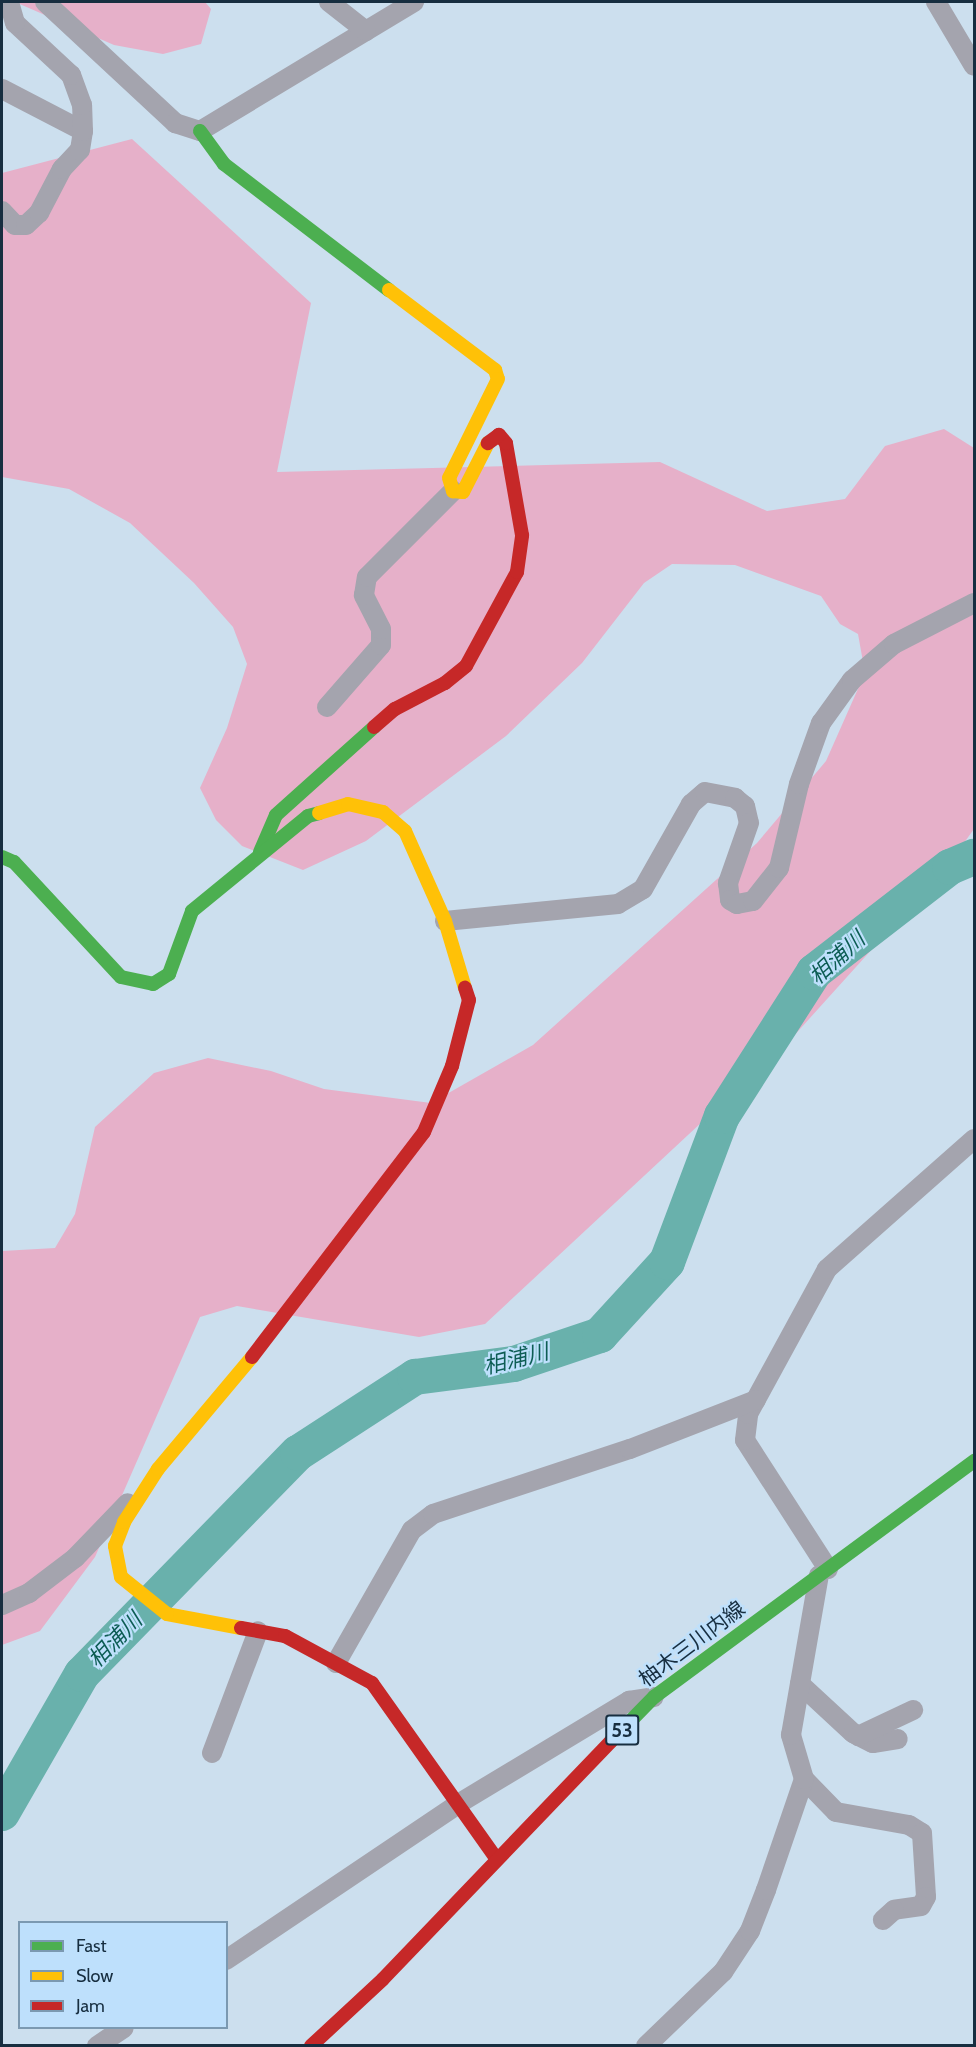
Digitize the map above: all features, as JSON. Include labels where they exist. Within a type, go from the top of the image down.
[{"type":"street","points":[[2,211],[15,225],[26,225],[39,213],[62,169],[80,150],[83,131],[82,105],[71,75],[15,22],[9,2]]},
{"type":"street","points":[[45,2],[174,123],[200,131],[224,164],[495,370],[498,379],[491,399],[455,460],[449,478],[453,491]]},
{"type":"street","points":[[67,23],[68,2]]},
{"type":"street","points":[[329,2],[366,31]]},
{"type":"street","points":[[200,131],[414,2]]},
{"type":"street","points":[[936,2],[975,66]]},
{"type":"street","points":[[2,89],[83,131]]},
{"type":"street","points":[[259,854],[276,815],[395,709],[446,683],[466,666],[518,572],[522,535],[506,443],[499,435],[488,443],[463,492],[453,491]]},
{"type":"street","points":[[327,707],[381,645],[381,629],[364,596],[367,578],[453,491]]},
{"type":"street","points":[[445,921],[618,904],[643,889],[691,804],[705,792],[735,798],[745,807],[749,823],[728,883],[729,900],[737,904],[753,901],[778,868],[799,784],[821,723],[852,680],[894,645],[975,603]]},
{"type":"street","points":[[2,857],[14,862],[121,977],[153,984],[169,974],[192,910],[308,816],[348,804],[383,812],[405,831],[445,921],[469,1000],[452,1066],[424,1132],[142,1493],[75,1558],[29,1593],[2,1605]]},
{"type":"street","points":[[883,1920],[894,1910],[921,1906],[926,1897],[922,1833],[909,1825],[836,1812],[804,1779],[790,1735],[824,1572],[744,1440],[756,1400],[827,1269],[975,1139]]},
{"type":"street","points":[[336,1664],[412,1530],[433,1514],[630,1449],[756,1400]]},
{"type":"street","name":"柚木三川内線","points":[[311,2046],[383,1979],[496,1858],[654,1697],[975,1461]]},
{"type":"street","points":[[142,1493],[115,1546],[121,1577],[167,1614],[285,1636],[372,1683],[496,1858]]},
{"type":"street","points":[[212,1753],[258,1631]]},
{"type":"street","points":[[800,1684],[858,1736],[873,1743],[898,1739]]},
{"type":"street","points":[[228,1959],[458,1804],[629,1701],[654,1697]]},
{"type":"street","points":[[858,1736],[913,1710]]},
{"type":"street","points":[[646,2046],[723,1972],[750,1931],[804,1779]]},
{"type":"street","points":[[97,2046],[122,2029]]},
{"type":"shaded area","points":[[15,2],[205,2],[211,9],[201,44],[163,54],[114,45]]},
{"type":"shaded area","points":[[132,139],[311,303],[277,472],[660,462],[767,511],[845,499],[885,446],[944,429],[974,448],[974,829],[948,865],[791,1039],[485,1324],[419,1337],[237,1306],[200,1317],[95,1557],[40,1631],[2,1645],[2,1251],[55,1248],[75,1214],[95,1127],[154,1073],[208,1058],[271,1071],[324,1089],[431,1103],[533,1045],[757,843],[826,761],[865,673],[858,634],[840,624],[821,596],[735,565],[672,564],[644,583],[582,663],[506,736],[366,841],[303,870],[242,846],[216,820],[200,788],[227,728],[247,664],[233,627],[194,583],[130,523],[69,489],[2,477],[2,173]]},
{"type":"waterway","name":"相浦川","points":[[2,1813],[82,1674],[298,1453],[415,1377],[514,1364],[600,1335],[667,1262],[722,1116],[814,972],[950,867],[974,857]]},
{"type":"traffic: fast","points":[[200,131],[224,164],[389,290]]},
{"type":"traffic: fast","points":[[260,852],[276,815],[374,727]]},
{"type":"traffic: fast","points":[[2,857],[14,862],[121,977],[153,984],[169,974],[192,911],[308,816],[319,813]]},
{"type":"traffic: fast","points":[[611,1741],[654,1697],[974,1461]]},
{"type":"traffic: slow","points":[[389,290],[495,370],[498,379],[449,478],[453,491],[463,492],[488,443]]},
{"type":"traffic: slow","points":[[319,813],[348,804],[383,812],[405,831],[445,921],[465,988]]},
{"type":"traffic: slow","points":[[241,1628],[167,1614],[121,1577],[115,1546],[124,1522],[158,1469],[252,1357]]},
{"type":"traffic: jam","points":[[374,727],[395,709],[445,683],[466,666],[517,572],[522,535],[506,443],[499,435],[488,443]]},
{"type":"traffic: jam","points":[[252,1357],[424,1132],[452,1066],[469,1000],[465,988]]},
{"type":"traffic: jam","points":[[241,1628],[285,1636],[372,1683],[496,1858]]},
{"type":"traffic: jam","points":[[311,2046],[383,1979],[611,1741]]}]
